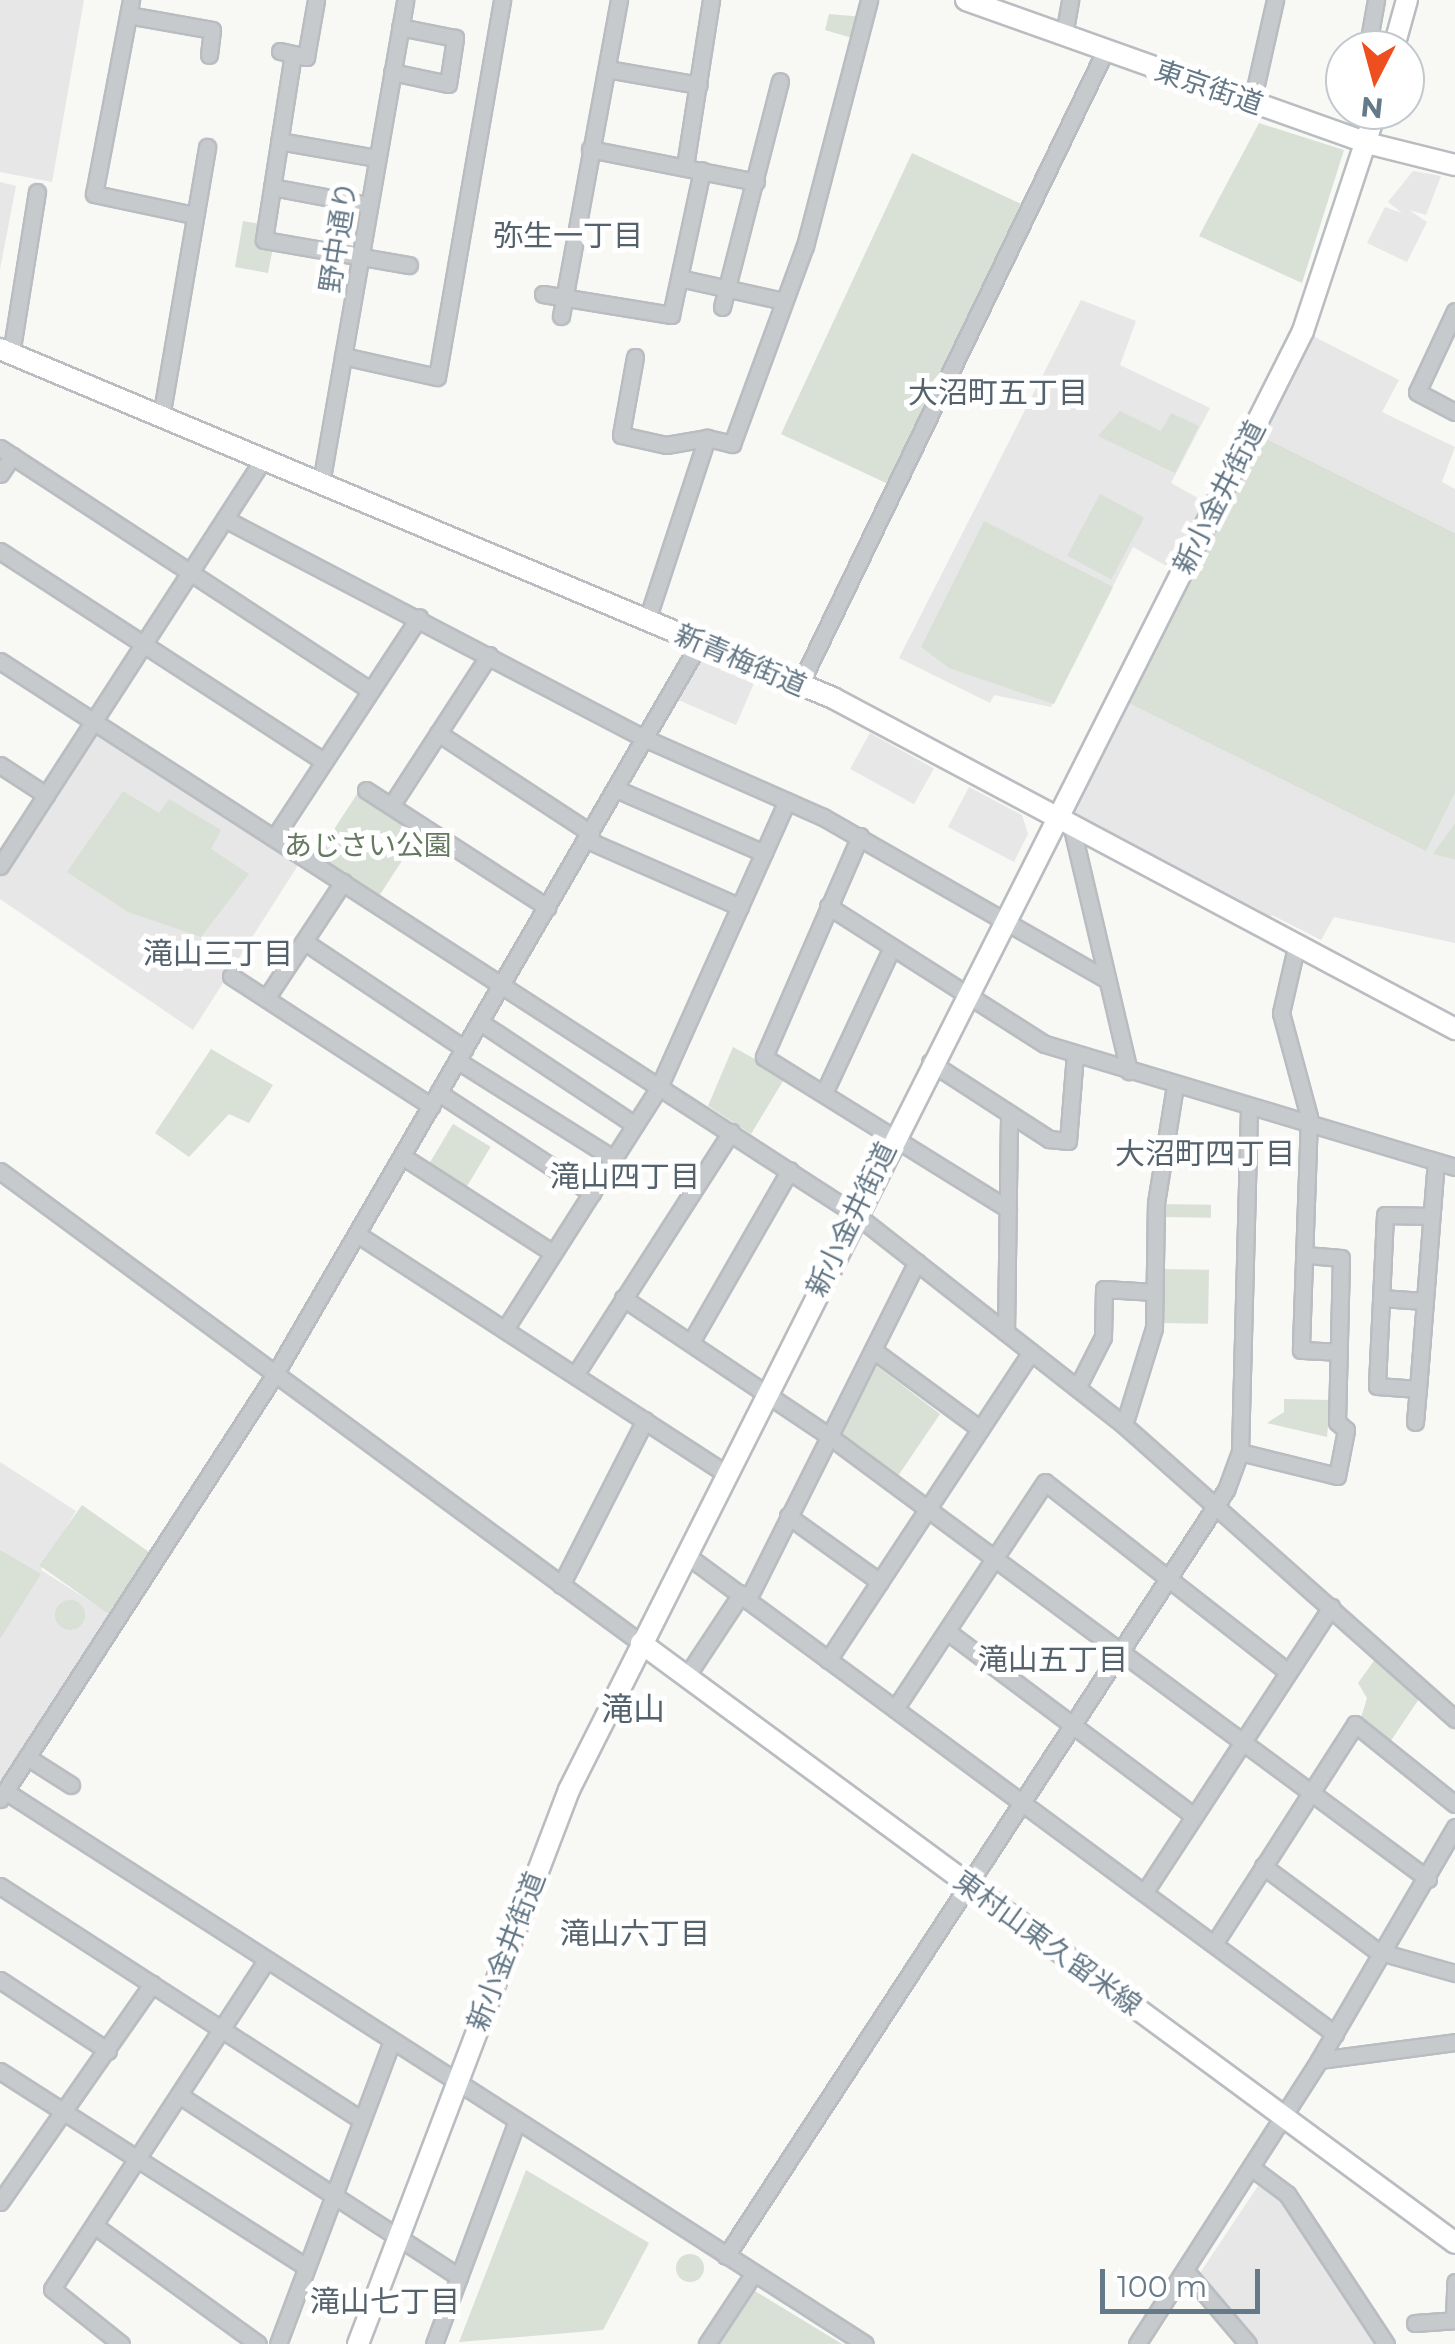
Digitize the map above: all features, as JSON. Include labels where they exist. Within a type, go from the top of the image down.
[{"type":"main road","name":"東京街道","points":[[966,0],[1366,143],[1455,165]]},
{"type":"main road","points":[[1399,30],[1408,0]]},
{"type":"main road","name":"新小金井街道","points":[[358,2344],[569,1790],[1004,915],[1063,820],[1303,330],[1368,130]]},
{"type":"main road","name":"新青梅街道","points":[[5,352],[800,684],[1455,1029]]},
{"type":"main road","name":"東村山東久留米線","points":[[641,1642],[1455,2243]]},
{"type":"street","points":[[316,0],[306,57],[286,52],[280,141],[264,240],[409,265]]},
{"type":"street","name":"野中通り","points":[[320,482],[404,0]]},
{"type":"street","points":[[343,356],[438,376],[502,0]]},
{"type":"street","points":[[562,308],[618,0]]},
{"type":"street","points":[[684,166],[711,0]]},
{"type":"street","points":[[635,357],[620,436],[666,445],[707,438],[732,444],[784,301],[870,0]]},
{"type":"street","points":[[1064,35],[1070,0]]},
{"type":"street","points":[[1252,102],[1275,0]]},
{"type":"street","points":[[1371,30],[1376,0]]},
{"type":"street","points":[[190,214],[94,194],[129,7],[212,30],[209,55]]},
{"type":"street","points":[[392,72],[448,84],[455,38],[400,27]]},
{"type":"street","points":[[800,684],[1106,51]]},
{"type":"street","points":[[608,70],[699,85]]},
{"type":"street","points":[[722,308],[780,81]]},
{"type":"street","points":[[280,141],[376,158]]},
{"type":"street","points":[[160,417],[190,214],[206,147]]},
{"type":"street","points":[[590,149],[756,182]]},
{"type":"street","points":[[543,294],[562,308],[671,315],[702,170]]},
{"type":"street","points":[[272,188],[368,204]]},
{"type":"street","points":[[5,352],[37,192]]},
{"type":"street","points":[[679,278],[784,301]]},
{"type":"street","points":[[1455,311],[1417,392],[1455,412]]},
{"type":"street","points":[[647,620],[707,438]]},
{"type":"street","points":[[0,474],[6,452],[370,690]]},
{"type":"street","points":[[1,862],[263,459]]},
{"type":"street","points":[[225,519],[646,739],[860,836],[1004,915],[1104,978]]},
{"type":"street","points":[[0,551],[322,760]]},
{"type":"street","points":[[274,838],[419,617]]},
{"type":"street","points":[[700,642],[275,1374],[2,1795],[865,2344]]},
{"type":"street","points":[[390,806],[489,655]]},
{"type":"street","points":[[0,661],[854,1214],[1124,1425],[1455,1718]]},
{"type":"street","points":[[438,733],[589,836],[740,907]]},
{"type":"street","points":[[0,765],[46,795]]},
{"type":"street","points":[[366,790],[547,907]]},
{"type":"street","points":[[616,790],[764,853]]},
{"type":"street","points":[[505,1329],[659,1087],[787,801]]},
{"type":"street","points":[[1063,820],[1128,1072]]},
{"type":"street","points":[[860,836],[764,1057],[1008,1210]]},
{"type":"street","points":[[266,997],[343,882]]},
{"type":"street","points":[[828,906],[1075,1054],[1308,1130],[1455,1167]]},
{"type":"street","points":[[305,942],[614,1159]]},
{"type":"street","points":[[1297,943],[1280,1013],[1308,1130],[1301,1350],[1338,1352]]},
{"type":"street","points":[[824,1093],[892,947]]},
{"type":"street","points":[[232,976],[592,1193]]},
{"type":"street","points":[[480,1022],[636,1125]]},
{"type":"street","points":[[930,1062],[1010,1114],[1068,1141],[1075,1054]]},
{"type":"street","points":[[1124,1425],[1154,1328],[1154,1292],[1175,1086]]},
{"type":"street","points":[[726,2256],[965,1882],[1217,1504],[1240,1452],[1249,1110]]},
{"type":"street","points":[[1006,1332],[1010,1114]]},
{"type":"street","points":[[575,1375],[730,1132]]},
{"type":"street","points":[[402,1156],[553,1253]]},
{"type":"street","points":[[1414,1422],[1436,1162]]},
{"type":"street","points":[[691,1342],[790,1170]]},
{"type":"street","points":[[0,1171],[641,1642]]},
{"type":"street","points":[[1418,1389],[1376,1386],[1385,1215],[1431,1216]]},
{"type":"street","points":[[357,1234],[726,1473]]},
{"type":"street","points":[[1240,1452],[1337,1476],[1346,1430],[1337,1422],[1341,1258],[1305,1255]]},
{"type":"street","points":[[686,1677],[745,1596],[917,1262]]},
{"type":"street","points":[[1077,1388],[1104,1337],[1104,1289],[1154,1292]]},
{"type":"street","points":[[623,1298],[829,1436],[1428,1880]]},
{"type":"street","points":[[1381,1298],[1424,1301]]},
{"type":"street","points":[[873,1350],[980,1430]]},
{"type":"street","points":[[828,1660],[1031,1352]]},
{"type":"street","points":[[561,1586],[645,1420]]},
{"type":"street","points":[[895,1709],[1045,1482],[1288,1672]]},
{"type":"street","points":[[788,1516],[880,1582]]},
{"type":"street","points":[[685,1554],[1335,2034]]},
{"type":"street","points":[[1144,1893],[1331,1607]]},
{"type":"street","points":[[948,1632],[1194,1816]]},
{"type":"street","points":[[1214,1944],[1355,1724],[1455,1804]]},
{"type":"street","points":[[42,1767],[52,1750]]},
{"type":"street","points":[[27,1758],[70,1786]]},
{"type":"street","points":[[1146,2340],[1185,2270],[1386,1956],[1455,1828]]},
{"type":"street","points":[[1262,1866],[1386,1956],[1455,1973]]},
{"type":"street","points":[[0,1886],[362,2120]]},
{"type":"street","points":[[121,2344],[52,2288],[265,1962]]},
{"type":"street","points":[[0,1980],[108,2051]]},
{"type":"street","points":[[0,2202],[152,1984]]},
{"type":"street","points":[[1320,2060],[1455,2042]]},
{"type":"street","points":[[278,2344],[390,2043]]},
{"type":"street","points":[[0,2071],[306,2268]]},
{"type":"street","points":[[179,2096],[459,2277]]},
{"type":"street","points":[[434,2344],[516,2124]]},
{"type":"street","points":[[1252,2168],[1287,2194],[1386,2344]]},
{"type":"street","points":[[95,2226],[258,2344]]},
{"type":"street","points":[[1185,2270],[1248,2344]]},
{"type":"street","points":[[707,2344],[754,2273]]},
{"type":"street","points":[[1415,2323],[1454,2320],[1455,2282]]},
{"type":"shaded area","points":[[0,0],[84,0],[52,182],[0,172]]},
{"type":"shaded area","points":[[1413,171],[1441,176],[1426,215],[1409,210],[1427,222],[1407,262],[1367,243],[1385,207],[1402,213],[1388,202]]},
{"type":"shaded area","points":[[0,182],[16,186],[0,269]]},
{"type":"shaded area","points":[[1081,300],[1136,321],[1120,365],[1210,408],[1171,483],[1214,507],[1303,331],[1399,380],[1382,412],[1455,447],[1442,482],[1455,489],[1455,533],[1259,435],[1426,850],[1455,793],[1455,823],[1434,854],[1455,860],[1455,943],[1334,917],[1321,940],[1272,915],[1265,927],[1055,815],[1179,573],[1133,547],[1051,707],[994,695],[990,703],[899,658]]},
{"type":"shaded area","points":[[701,661],[754,683],[736,725],[676,699]]},
{"type":"shaded area","points":[[93,723],[300,862],[193,1030],[0,899],[0,866]]},
{"type":"shaded area","points":[[870,733],[934,768],[914,804],[850,769]]},
{"type":"shaded area","points":[[969,787],[1022,815],[1028,834],[1014,862],[948,827]]},
{"type":"shaded area","points":[[0,1462],[76,1511],[41,1570],[112,1615],[0,1792]]},
{"type":"shaded area","points":[[1258,2186],[1284,2201],[1381,2344],[1257,2344],[1198,2276]]},
{"type":"green space","points":[[829,14],[863,17],[859,40],[825,30]]},
{"type":"green space","points":[[1259,123],[1344,150],[1302,283],[1199,236]]},
{"type":"green space","points":[[912,153],[1026,206],[895,487],[781,434]]},
{"type":"green space","points":[[243,221],[261,224],[257,244],[273,247],[268,273],[235,267]]},
{"type":"green space","points":[[1120,411],[1161,431],[1171,413],[1199,426],[1175,473],[1098,436]]},
{"type":"green space","points":[[1259,435],[1455,533],[1455,793],[1426,851],[1125,701]]},
{"type":"green space","points":[[1100,494],[1144,517],[1111,579],[1067,556]]},
{"type":"green space","points":[[984,521],[1113,587],[1054,704],[949,668],[921,647]]},
{"type":"green space","points":[[123,791],[159,813],[169,799],[221,830],[211,849],[249,874],[201,937],[128,912],[67,872]]},
{"type":"green space","name":"あじさい公園","points":[[359,791],[421,831],[377,898],[315,858]]},
{"type":"green space","points":[[1455,823],[1455,860],[1433,854]]},
{"type":"green space","points":[[733,1047],[786,1076],[751,1134],[708,1106]]},
{"type":"green space","points":[[211,1049],[273,1085],[249,1123],[229,1114],[189,1157],[155,1133]]},
{"type":"green space","points":[[453,1124],[491,1147],[464,1190],[427,1168]]},
{"type":"green space","points":[[1161,1204],[1211,1205],[1211,1218],[1161,1217]]},
{"type":"green space","points":[[1161,1269],[1209,1270],[1208,1324],[1160,1323]]},
{"type":"green space","points":[[877,1366],[940,1414],[898,1476],[840,1438]]},
{"type":"green space","points":[[1284,1399],[1330,1400],[1327,1437],[1267,1423],[1284,1412]]},
{"type":"green space","points":[[82,1505],[151,1553],[108,1614],[40,1566]]},
{"type":"green space","points":[[0,1550],[41,1574],[0,1639]]},
{"type":"green space","points":[[70,1600],[84,1609],[85,1615],[76,1629],[70,1630],[56,1621],[55,1615],[64,1601]]},
{"type":"green space","points":[[1376,1658],[1421,1696],[1390,1742],[1361,1718],[1367,1698],[1358,1683]]},
{"type":"green space","points":[[526,2170],[649,2243],[603,2330],[459,2342]]},
{"type":"green space","points":[[690,2254],[700,2258],[704,2268],[700,2278],[690,2282],[680,2278],[676,2268],[680,2258]]},
{"type":"green space","points":[[750,2288],[842,2344],[714,2344]]},
{"type":"district","name":"弥生一丁目","points":[[568,236]]},
{"type":"district","name":"大沼町五丁目","points":[[998,393]]},
{"type":"district","name":"滝山三丁目","points":[[218,954]]},
{"type":"district","name":"大沼町四丁目","points":[[1205,1154]]},
{"type":"district","name":"滝山四丁目","points":[[625,1177]]},
{"type":"district","name":"滝山五丁目","points":[[1053,1660]]},
{"type":"district","name":"滝山","points":[[633,1709]]},
{"type":"district","name":"滝山六丁目","points":[[635,1934]]},
{"type":"district","name":"滝山七丁目","points":[[385,2302]]}]
